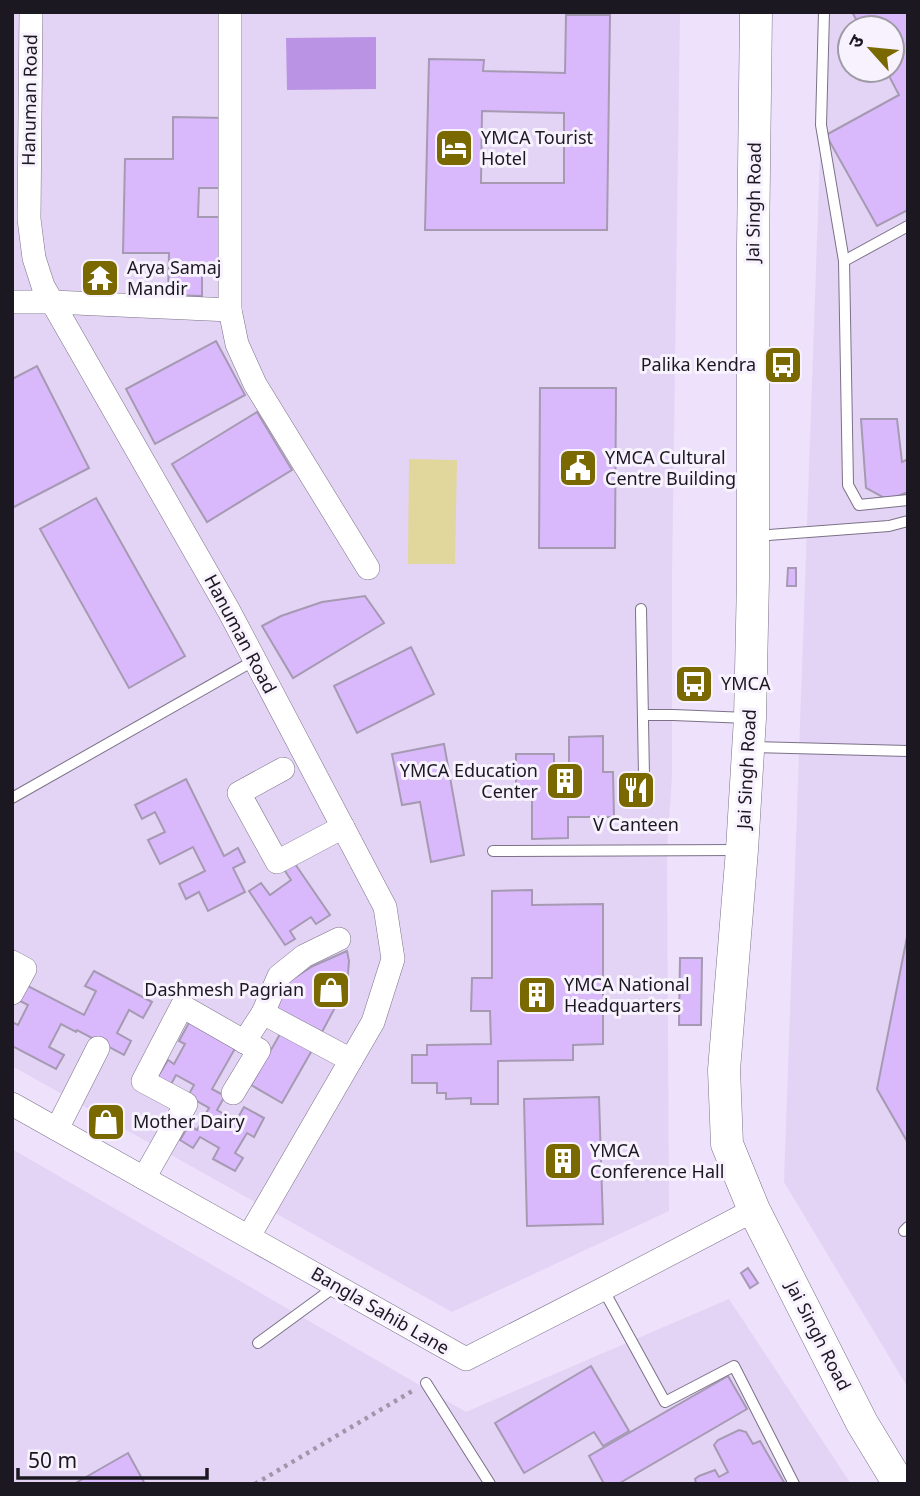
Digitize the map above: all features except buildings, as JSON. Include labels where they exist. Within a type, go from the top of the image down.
[{"type":"street","name":"Hanuman Road","points":[[31,12],[29,219],[34,258],[43,286],[223,599],[385,907],[393,959],[373,1022],[249,1236]]},
{"type":"street","points":[[230,12],[230,310],[237,344],[256,384],[368,568]]},
{"type":"street","name":"Jai Singh Road","points":[[756,12],[749,732],[724,1070],[727,1144],[754,1209],[862,1423],[899,1484]]},
{"type":"street","points":[[12,302],[230,310]]},
{"type":"street","points":[[283,769],[239,793],[276,862],[343,827]]},
{"type":"street","points":[[244,1042],[262,1013],[279,976],[304,956],[339,939]]},
{"type":"street","points":[[12,962],[25,969],[12,993]]},
{"type":"street","points":[[144,1178],[186,1104],[143,1081],[182,1006],[259,1050],[233,1093]]},
{"type":"street","points":[[262,1013],[351,1060]]},
{"type":"street","points":[[57,1129],[98,1048]]},
{"type":"street","name":"Bangla Sahib Lane","points":[[12,1104],[466,1359],[754,1209]]},
{"type":"lane","points":[[824,12],[821,125],[844,261],[848,485],[859,505],[908,499]]},
{"type":"lane","points":[[844,261],[908,226]]},
{"type":"lane","points":[[752,536],[889,526],[908,521]]},
{"type":"lane","points":[[641,609],[644,776]]},
{"type":"lane","points":[[12,798],[255,660]]},
{"type":"lane","points":[[644,715],[673,715],[749,732],[908,751]]},
{"type":"lane","points":[[493,851],[742,850]]},
{"type":"lane","points":[[258,1343],[336,1286]]},
{"type":"lane","points":[[603,1289],[665,1402],[734,1366],[794,1484]]},
{"type":"lane","points":[[426,1383],[490,1484]]},
{"type":"path","points":[[254,1484],[426,1383]]},
{"type":"shaded area","points":[[12,12],[680,12],[672,776],[667,850],[669,1211],[452,1312],[12,1066]]},
{"type":"shaded area","points":[[825,12],[908,12],[908,1388],[784,1182]]},
{"type":"shaded area","points":[[376,37],[376,89],[287,90],[286,38]]},
{"type":"shaded area","points":[[409,459],[457,460],[455,564],[408,564]]},
{"type":"shaded area","points":[[12,1149],[466,1412],[729,1299],[851,1484],[12,1484]]},
{"type":"place","name":"YMCA Tourist Hotel","points":[[454,148]]},
{"type":"place","name":"Arya Samaj Mandir","points":[[100,278]]},
{"type":"place","name":"Palika Kendra","points":[[783,365]]},
{"type":"place","name":"YMCA Cultural Centre Building","points":[[578,468]]},
{"type":"place","name":"YMCA","points":[[694,684]]},
{"type":"place","name":"YMCA Education Center","points":[[565,781]]},
{"type":"place","name":"V Canteen","points":[[636,790]]},
{"type":"place","name":"Dashmesh Pagrian","points":[[331,990]]},
{"type":"place","name":"YMCA National Headquarters","points":[[537,995]]},
{"type":"place","name":"Mother Dairy","points":[[106,1122]]},
{"type":"place","name":"YMCA Conference Hall","points":[[563,1161]]}]
